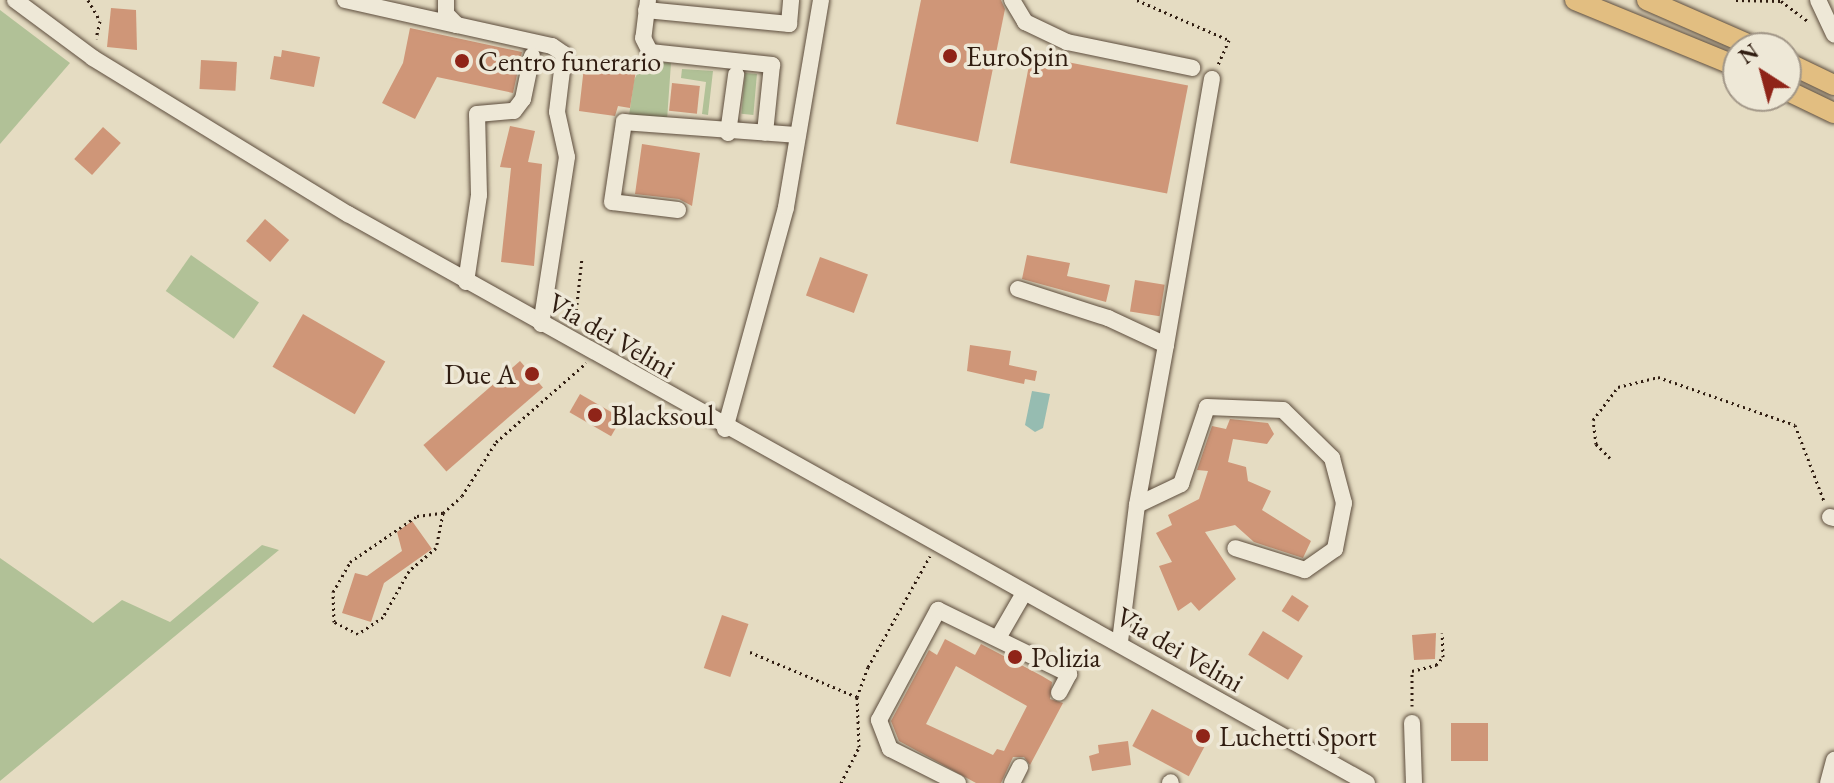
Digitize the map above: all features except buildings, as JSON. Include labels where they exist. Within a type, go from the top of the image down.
[{"type":"main road","points":[[1575,0],[1722,60]]},
{"type":"main road","points":[[1647,0],[1722,33]]},
{"type":"main road","points":[[1802,70],[1834,85]]},
{"type":"main road","points":[[1802,98],[1834,113]]},
{"type":"street","name":"Via dei Velini","points":[[15,0],[93,58],[466,282],[725,429],[1024,593],[1120,642],[1252,722],[1367,783]]},
{"type":"street","points":[[345,0],[411,8],[457,25],[552,46],[564,54],[557,112],[567,157],[541,324]]},
{"type":"street","points":[[446,0],[446,14],[457,25]]},
{"type":"street","points":[[765,133],[772,65],[650,52],[643,38],[647,5],[789,24],[791,0]]},
{"type":"street","points":[[725,429],[786,207],[821,0]]},
{"type":"street","points":[[1012,0],[1025,22],[1067,42],[1192,68]]},
{"type":"street","points":[[1818,0],[1833,32]]},
{"type":"street","points":[[466,282],[479,195],[477,114],[514,111],[523,99],[532,56]]},
{"type":"street","points":[[728,133],[736,75]]},
{"type":"street","points":[[1120,642],[1137,505],[1212,79]]},
{"type":"street","points":[[678,210],[612,202],[624,122],[728,133],[798,135]]},
{"type":"street","points":[[1018,289],[1108,318],[1166,345]]},
{"type":"street","points":[[1137,505],[1181,484],[1207,407],[1283,410],[1332,458],[1344,503],[1335,549],[1305,570],[1235,548]]},
{"type":"street","points":[[998,638],[1024,593]]},
{"type":"street","points":[[958,783],[890,749],[879,720],[938,610],[1069,674],[1059,693]]},
{"type":"street","points":[[1412,723],[1414,783]]},
{"type":"street","points":[[1828,783],[1834,760]]},
{"type":"street","points":[[1012,783],[1020,767]]},
{"type":"path","points":[[88,0],[100,21],[93,58]]},
{"type":"path","points":[[1137,0],[1229,40],[1212,79]]},
{"type":"path","points":[[1736,0],[1781,1],[1823,32],[1833,32]]},
{"type":"path","points":[[567,340],[574,329],[582,258]]},
{"type":"path","points":[[443,513],[436,548],[409,571],[383,617],[358,634],[334,622],[333,592],[350,562],[417,516],[443,513],[462,496],[496,442],[594,355]]},
{"type":"path","points":[[1610,458],[1596,444],[1593,420],[1618,387],[1658,377],[1795,425],[1832,517]]},
{"type":"path","points":[[841,783],[859,747],[857,697],[891,622],[936,545]]},
{"type":"path","points":[[1412,723],[1412,671],[1436,665],[1443,657],[1442,633]]},
{"type":"path","points":[[750,652],[857,697]]},
{"type":"green space","points":[[0,10],[70,63],[0,144]]},
{"type":"green space","points":[[653,61],[671,63],[667,120],[629,116],[634,80],[637,74],[652,73]]},
{"type":"green space","points":[[682,69],[713,71],[708,115],[702,114],[706,82],[681,78]]},
{"type":"green space","points":[[745,73],[757,74],[753,115],[741,114]]},
{"type":"green space","points":[[191,255],[259,303],[234,339],[166,291]]},
{"type":"green space","points":[[262,545],[279,550],[0,781],[0,558],[93,623],[122,600],[170,622]]},
{"type":"water","points":[[1032,391],[1050,394],[1043,428],[1035,432],[1025,425]]},
{"type":"place","name":"EuroSpin","points":[[950,56]]},
{"type":"place","name":"Centro funerario","points":[[462,61]]},
{"type":"place","name":"Due A","points":[[532,374]]},
{"type":"place","name":"Blacksoul","points":[[595,415]]},
{"type":"place","name":"Polizia","points":[[1015,657]]},
{"type":"place","name":"Luchetti Sport","points":[[1203,736]]}]
